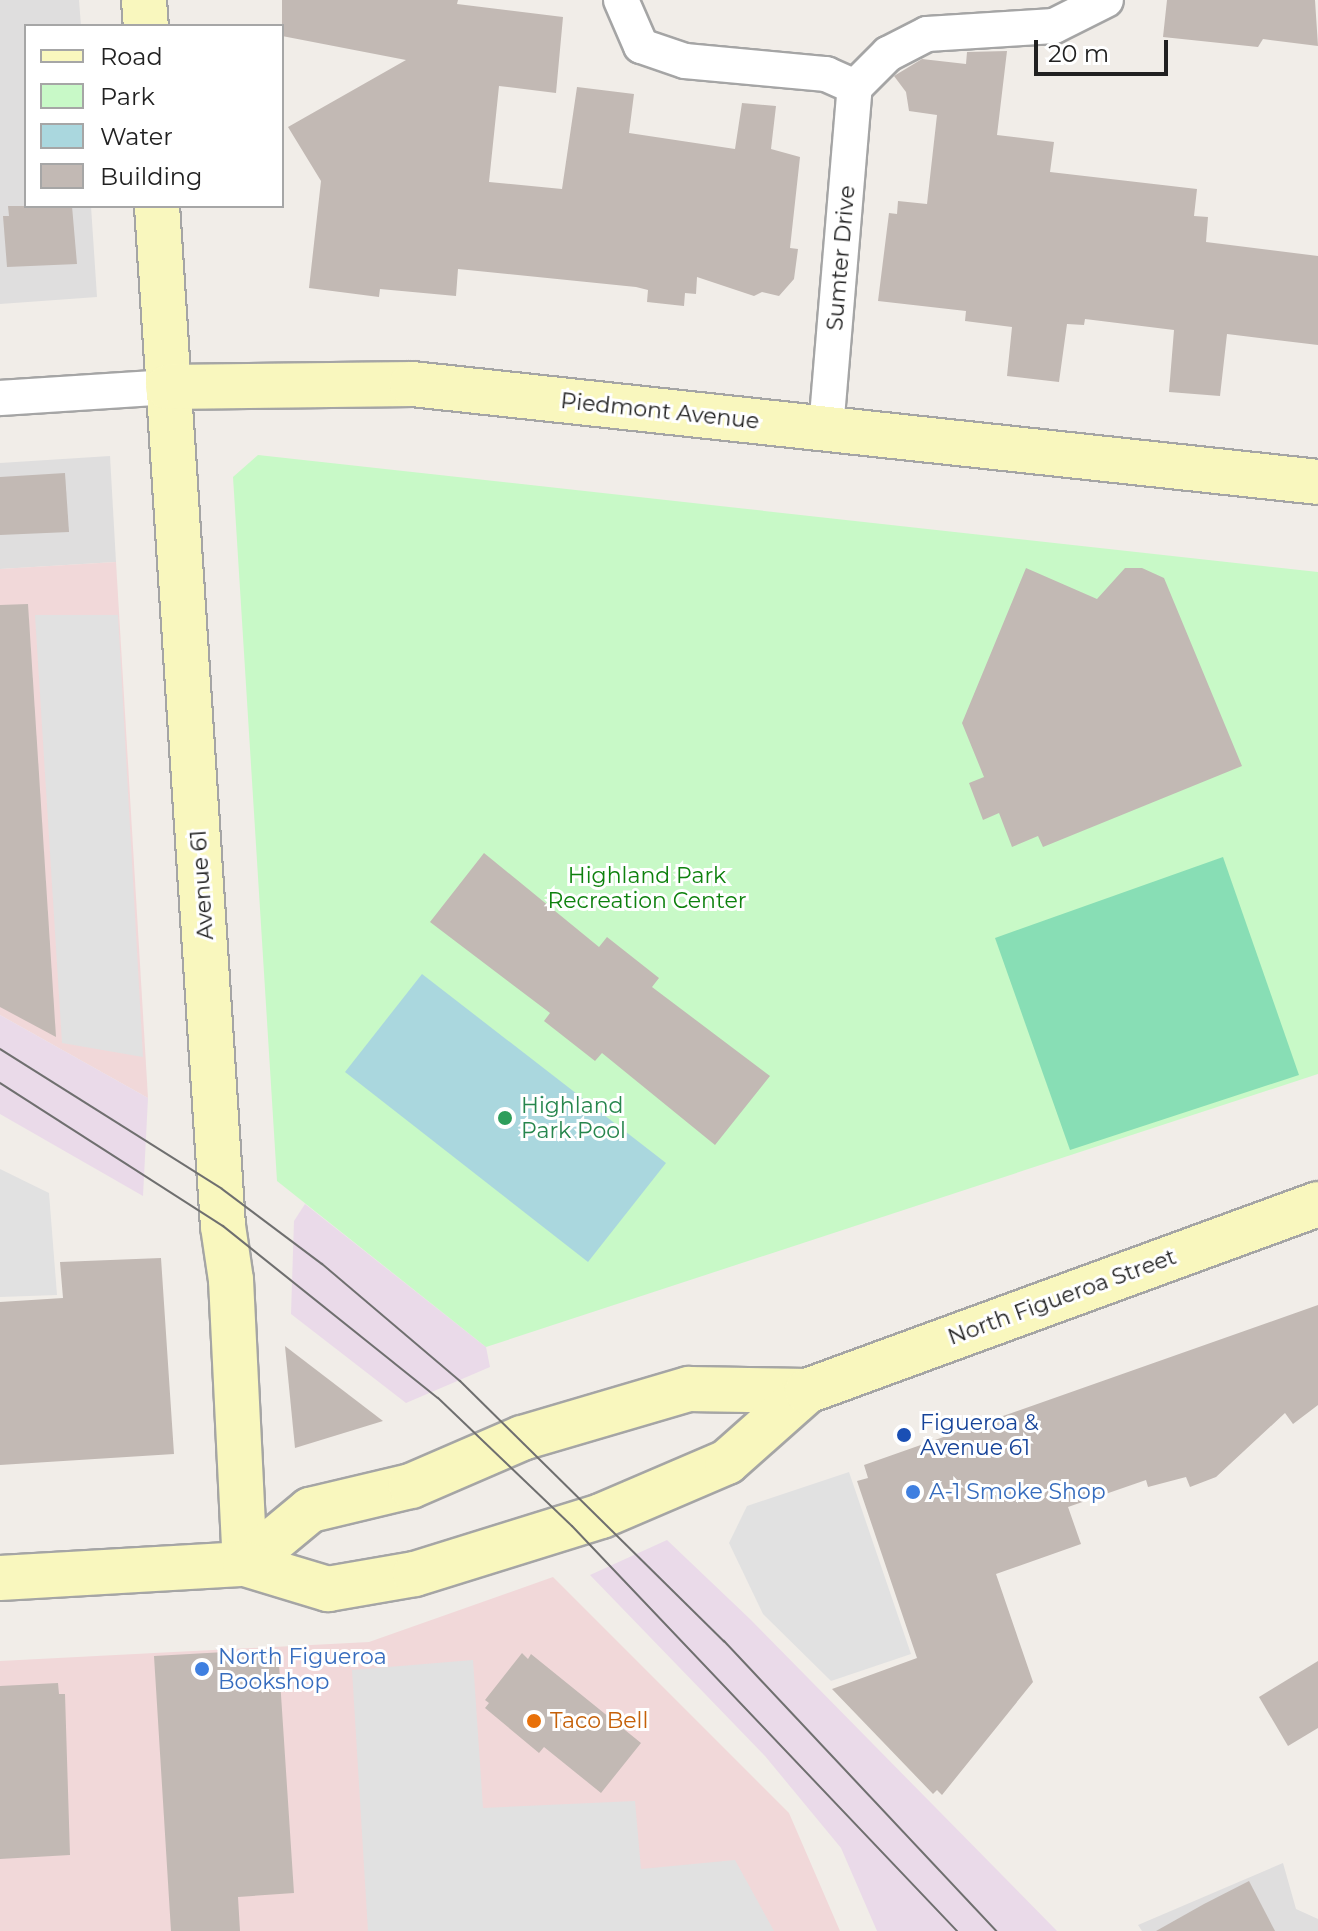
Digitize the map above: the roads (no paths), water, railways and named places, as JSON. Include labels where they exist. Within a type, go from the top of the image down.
[{"type":"street","points":[[144,0],[146,24]]},
{"type":"street","points":[[621,0],[641,46],[685,61],[826,74],[855,87],[888,54],[927,34],[1054,26],[1106,0]]},
{"type":"street","name":"Sumter Drive","points":[[826,429],[855,87]]},
{"type":"street","name":"Avenue 61","points":[[157,208],[223,1226],[231,1280],[245,1564]]},
{"type":"street","name":"Piedmont Avenue","points":[[0,398],[168,387],[412,384],[1318,482]]},
{"type":"street","name":"North Figueroa Street","points":[[245,1564],[310,1510],[411,1486],[522,1438],[689,1389],[807,1391],[1318,1204]]},
{"type":"street","name":"North Figueroa Street","points":[[0,1578],[245,1564],[328,1589],[415,1574],[601,1516],[727,1462],[807,1391]]},
{"type":"water","name":"Highland Park Pool","points":[[422,974],[666,1163],[588,1262],[345,1072]]},
{"type":"tram line","points":[[0,1049],[222,1189],[322,1264],[460,1381],[724,1641],[996,1931]]},
{"type":"tram line","points":[[0,1083],[223,1226],[438,1398],[572,1526],[957,1931]]},
{"type":"place","name":"Highland Park Pool","points":[[505,1118]]},
{"type":"place","name":"Figueroa & Avenue 61","points":[[904,1435]]},
{"type":"place","name":"A-1 Smoke Shop","points":[[913,1492]]},
{"type":"place","name":"North Figueroa Bookshop","points":[[202,1669]]},
{"type":"place","name":"Taco Bell","points":[[534,1721]]},
{"type":"park label","name":"Highland Park Recreation Center","points":[[647,888]]}]
